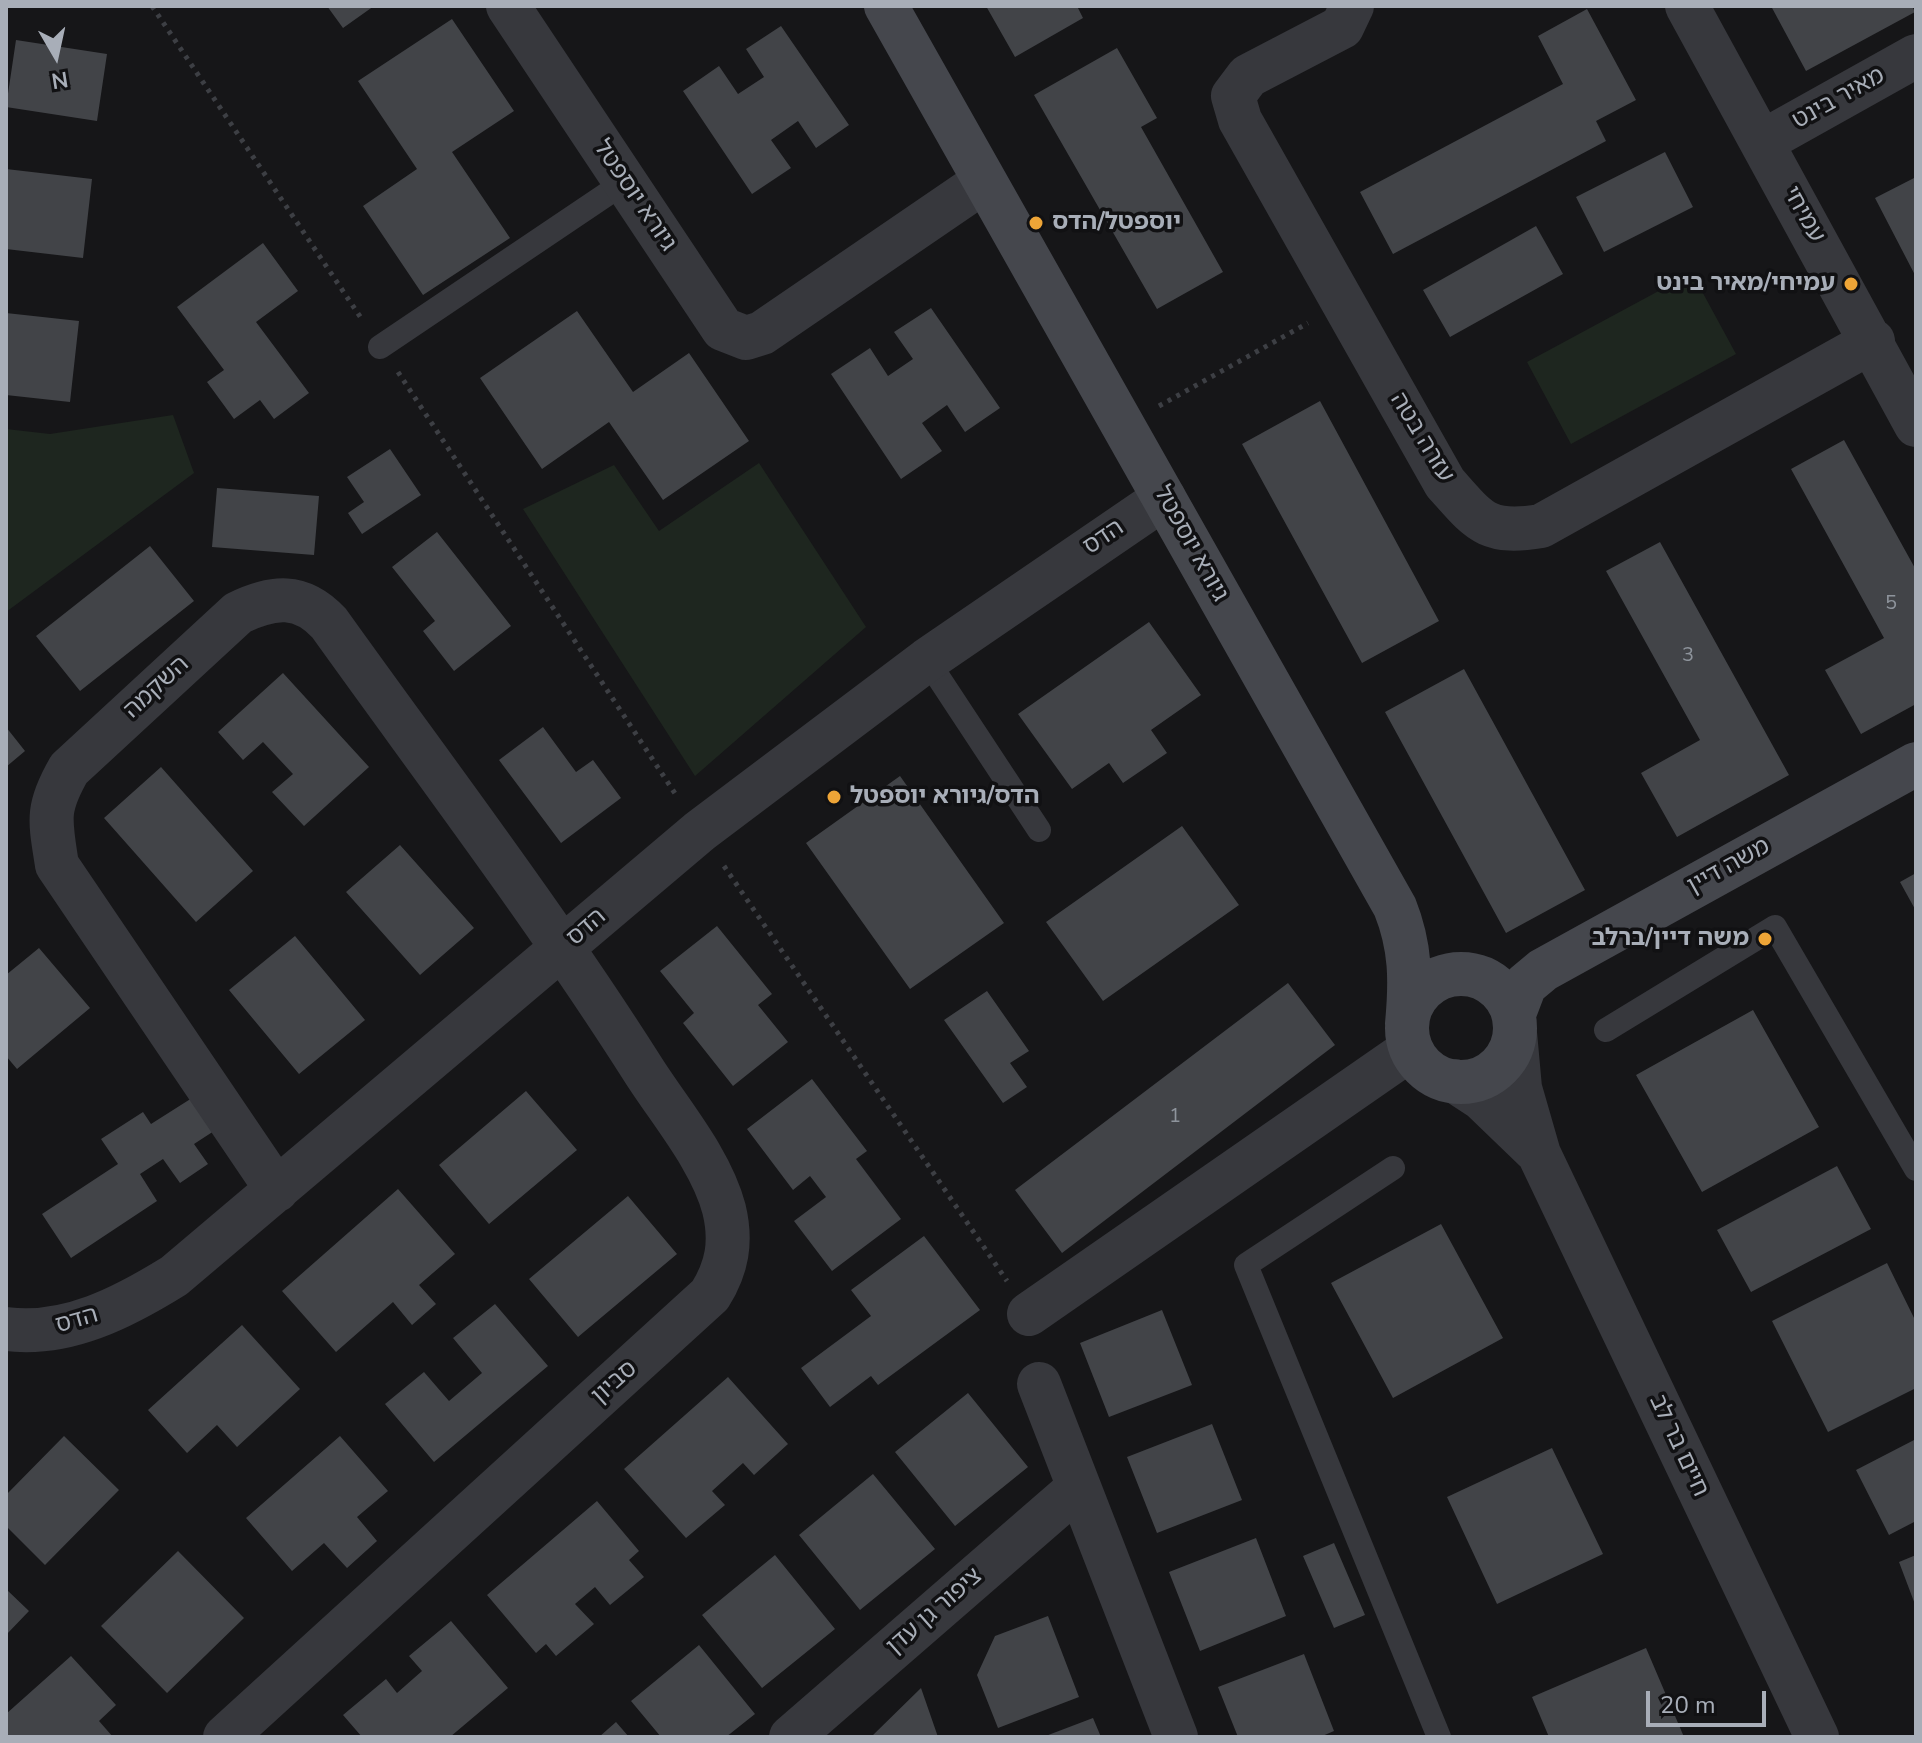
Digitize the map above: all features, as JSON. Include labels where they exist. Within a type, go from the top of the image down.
[{"type":"street","name":"גיורא יוספטל","points":[[508,6],[723,329],[746,338],[762,333],[983,182]]},
{"type":"street","name":"גיורא יוספטל","points":[[886,6],[1395,907],[1405,933],[1412,972],[1409,1036]]},
{"type":"street","name":"עזרה בטה","points":[[1352,6],[1342,27],[1248,76],[1233,96],[1240,120],[1445,483],[1486,525],[1517,530],[1541,526],[1873,341]]},
{"type":"street","name":"עמיחי","points":[[1687,6],[1873,341],[1916,425]]},
{"type":"street","name":"מאיר בינט","points":[[1762,142],[1916,56]]},
{"type":"street","name":"הדס","points":[[6,1329],[32,1332],[82,1321],[129,1304],[174,1276],[700,831],[927,660],[1164,498]]},
{"type":"street","name":"השקמה","points":[[277,1190],[57,865],[52,833],[52,799],[69,769],[238,613],[267,599],[314,607],[565,947]]},
{"type":"street","name":"משה דיין","points":[[1455,1081],[1488,1075],[1511,1050],[1494,1000],[1916,764]]},
{"type":"street","name":"גיורא יוספטל","points":[[1395,907],[1494,1000]]},
{"type":"street","name":"סביון","points":[[225,1737],[675,1328],[710,1295],[724,1272],[729,1240],[723,1207],[705,1167],[565,947]]},
{"type":"street","points":[[1455,1081],[1437,1076],[1422,1065],[1409,1036],[1419,994],[1438,979],[1494,1000]]},
{"type":"street","name":"חיים בר לב","points":[[1494,1000],[1539,1154],[1817,1737]]},
{"type":"street","points":[[1029,1314],[1409,1036]]},
{"type":"street","name":"חיים בר לב","points":[[1455,1081],[1481,1098],[1539,1154]]},
{"type":"street","points":[[1039,1384],[1176,1737]]},
{"type":"street","name":"ציפור גן עדן","points":[[791,1737],[1079,1487]]},
{"type":"lane","points":[[380,347],[625,182]]},
{"type":"lane","points":[[927,660],[1039,830]]},
{"type":"lane","points":[[1606,1030],[1775,927],[1916,1169]]},
{"type":"lane","points":[[1393,1168],[1246,1265],[1439,1737]]},
{"type":"path","points":[[152,6],[700,831],[1029,1314]]},
{"type":"path","points":[[1124,426],[1344,303]]},
{"type":"shaded area","points":[[1692,273],[1736,354],[1571,444],[1527,362]]},
{"type":"shaded area","points":[[173,415],[194,473],[6,612],[6,429],[50,434]]},
{"type":"shaded area","points":[[759,463],[866,627],[695,776],[523,509],[614,465],[659,531]]},
{"type":"building","points":[[327,6],[374,6],[343,28]]},
{"type":"building","points":[[986,6],[1077,6],[1083,18],[1015,57]]},
{"type":"building","points":[[1771,6],[1912,6],[1915,12],[1806,71]]},
{"type":"building","points":[[1587,9],[1636,100],[1596,121],[1606,141],[1393,254],[1360,192],[1563,84],[1538,36]]},
{"type":"building","points":[[452,19],[514,111],[452,152],[510,238],[423,295],[363,206],[417,169],[358,81]]},
{"type":"building","points":[[781,26],[849,125],[816,148],[798,121],[771,140],[791,168],[752,194],[683,91],[719,66],[738,94],[764,77],[746,49]]},
{"type":"building","points":[[16,40],[107,54],[97,121],[6,107]]},
{"type":"building","points":[[1117,48],[1157,118],[1141,127],[1223,272],[1157,309],[1034,95]]},
{"type":"building","points":[[1665,152],[1693,207],[1604,252],[1576,197]]},
{"type":"building","points":[[6,169],[92,179],[83,258],[6,249]]},
{"type":"building","points":[[1916,177],[1916,277],[1875,198]]},
{"type":"building","points":[[1536,226],[1563,274],[1450,337],[1423,290]]},
{"type":"building","points":[[263,243],[298,291],[256,322],[309,393],[274,419],[260,400],[234,419],[207,382],[224,370],[177,307]]},
{"type":"building","points":[[931,308],[1000,408],[965,432],[947,405],[922,423],[942,451],[901,479],[831,374],[870,348],[888,376],[913,359],[894,332]]},
{"type":"building","points":[[577,311],[633,392],[689,353],[749,441],[663,500],[609,422],[542,469],[480,378]]},
{"type":"building","points":[[6,313],[79,321],[70,402],[6,395]]},
{"type":"building","points":[[1320,401],[1439,621],[1362,663],[1242,444]]},
{"type":"building","points":[[1844,440],[1916,570],[1916,704],[1861,734],[1825,670],[1884,638],[1791,469]]},
{"type":"building","points":[[390,449],[421,495],[362,534],[348,513],[364,502],[347,477]]},
{"type":"building","points":[[217,488],[319,496],[314,555],[212,547]]},
{"type":"building","points":[[437,532],[511,626],[454,671],[423,631],[435,621],[392,567]]},
{"type":"building","points":[[1660,542],[1789,775],[1677,837],[1641,773],[1700,740],[1606,571]]},
{"type":"building","points":[[150,546],[194,601],[80,691],[36,636]]},
{"type":"building","points":[[1149,622],[1201,695],[1151,730],[1167,753],[1123,783],[1109,763],[1072,789],[1018,714]]},
{"type":"building","points":[[1464,669],[1585,890],[1506,933],[1385,712]]},
{"type":"building","points":[[283,673],[369,767],[304,826],[272,792],[293,774],[263,742],[243,760],[218,732]]},
{"type":"building","points":[[6,727],[25,751],[6,767]]},
{"type":"building","points":[[543,727],[576,772],[593,760],[621,798],[561,843],[499,760]]},
{"type":"building","points":[[161,767],[253,871],[196,922],[104,818]]},
{"type":"building","points":[[900,776],[1004,923],[910,989],[806,843]]},
{"type":"building","points":[[1182,826],[1239,905],[1103,1001],[1046,922]]},
{"type":"building","points":[[400,845],[474,928],[420,975],[346,892]]},
{"type":"building","points":[[1916,873],[1916,911],[1900,882]]},
{"type":"building","points":[[717,926],[772,994],[758,1005],[788,1042],[733,1086],[683,1023],[694,1013],[660,971]]},
{"type":"building","points":[[295,936],[365,1020],[299,1074],[229,990]]},
{"type":"building","points":[[39,948],[90,1008],[17,1069],[6,1056],[6,975]]},
{"type":"building","points":[[1288,983],[1335,1045],[1062,1253],[1015,1190]]},
{"type":"building","points":[[987,991],[1029,1051],[1010,1063],[1027,1087],[1003,1103],[944,1020]]},
{"type":"building","points":[[1753,1010],[1819,1127],[1702,1192],[1636,1075]]},
{"type":"building","points":[[812,1079],[867,1151],[856,1159],[901,1219],[832,1271],[794,1221],[826,1197],[810,1176],[793,1190],[747,1129]]},
{"type":"building","points":[[526,1091],[577,1150],[489,1224],[439,1165]]},
{"type":"building","points":[[192,1098],[214,1131],[194,1144],[208,1164],[180,1183],[163,1159],[140,1174],[157,1201],[71,1258],[42,1214],[118,1164],[101,1139],[143,1112],[151,1124]]},
{"type":"building","points":[[1837,1166],[1871,1229],[1751,1292],[1717,1230]]},
{"type":"building","points":[[398,1189],[455,1254],[419,1285],[436,1304],[412,1325],[393,1302],[336,1352],[282,1291]]},
{"type":"building","points":[[628,1196],[677,1254],[578,1337],[529,1279]]},
{"type":"building","points":[[1441,1224],[1503,1338],[1393,1398],[1331,1283]]},
{"type":"building","points":[[924,1236],[980,1310],[878,1385],[871,1376],[830,1407],[801,1368],[871,1316],[851,1290]]},
{"type":"building","points":[[1887,1263],[1916,1322],[1916,1388],[1828,1432],[1772,1321]]},
{"type":"building","points":[[495,1304],[548,1366],[434,1462],[385,1404],[424,1372],[449,1401],[482,1373],[453,1338]]},
{"type":"building","points":[[1162,1310],[1192,1385],[1109,1417],[1080,1343]]},
{"type":"building","points":[[242,1325],[300,1389],[237,1447],[217,1425],[187,1453],[148,1410]]},
{"type":"building","points":[[728,1377],[788,1444],[754,1475],[743,1463],[712,1491],[725,1505],[686,1538],[624,1469]]},
{"type":"building","points":[[968,1393],[1028,1467],[955,1526],[895,1452]]},
{"type":"building","points":[[1212,1424],[1242,1500],[1157,1533],[1127,1457]]},
{"type":"building","points":[[64,1436],[119,1490],[45,1565],[6,1526],[6,1495]]},
{"type":"building","points":[[340,1436],[388,1491],[357,1517],[377,1541],[347,1568],[324,1543],[292,1571],[246,1518]]},
{"type":"building","points":[[1916,1439],[1916,1521],[1889,1535],[1856,1470]]},
{"type":"building","points":[[1552,1448],[1603,1554],[1497,1604],[1447,1497]]},
{"type":"building","points":[[873,1474],[935,1549],[860,1610],[799,1535]]},
{"type":"building","points":[[597,1501],[639,1551],[629,1560],[644,1577],[610,1605],[595,1587],[575,1604],[594,1624],[556,1656],[546,1644],[536,1653],[487,1595]]},
{"type":"building","points":[[1256,1538],[1286,1616],[1200,1651],[1169,1572]]},
{"type":"building","points":[[1334,1543],[1365,1615],[1334,1628],[1303,1556]]},
{"type":"building","points":[[178,1551],[244,1618],[167,1693],[101,1626]]},
{"type":"building","points":[[775,1555],[835,1629],[762,1688],[702,1615]]},
{"type":"building","points":[[1916,1555],[1916,1607],[1899,1562]]},
{"type":"building","points":[[6,1589],[29,1611],[6,1635]]},
{"type":"building","points":[[1048,1616],[1079,1697],[998,1728],[977,1675],[995,1636]]},
{"type":"building","points":[[451,1621],[508,1688],[450,1737],[362,1737],[343,1715],[386,1679],[397,1693],[422,1671],[409,1656]]},
{"type":"building","points":[[699,1645],[755,1714],[726,1737],[661,1737],[631,1701]]},
{"type":"building","points":[[1646,1648],[1684,1737],[1549,1737],[1532,1697]]},
{"type":"building","points":[[1304,1654],[1334,1731],[1320,1737],[1238,1737],[1218,1687]]},
{"type":"building","points":[[71,1656],[116,1705],[99,1721],[113,1737],[6,1737],[6,1714]]},
{"type":"building","points":[[921,1688],[938,1737],[871,1737]]},
{"type":"building","points":[[1093,1718],[1101,1737],[1043,1737]]},
{"type":"building","points":[[616,1722],[629,1737],[599,1737]]},
{"type":"place","name":"יוספטל/הדס","points":[[1036,223]]},
{"type":"place","name":"עמיחי/מאיר בינט","points":[[1851,284]]},
{"type":"place","name":"הדס/גיורא יוספטל","points":[[834,797]]},
{"type":"place","name":"משה דיין/ברלב","points":[[1765,939]]}]
